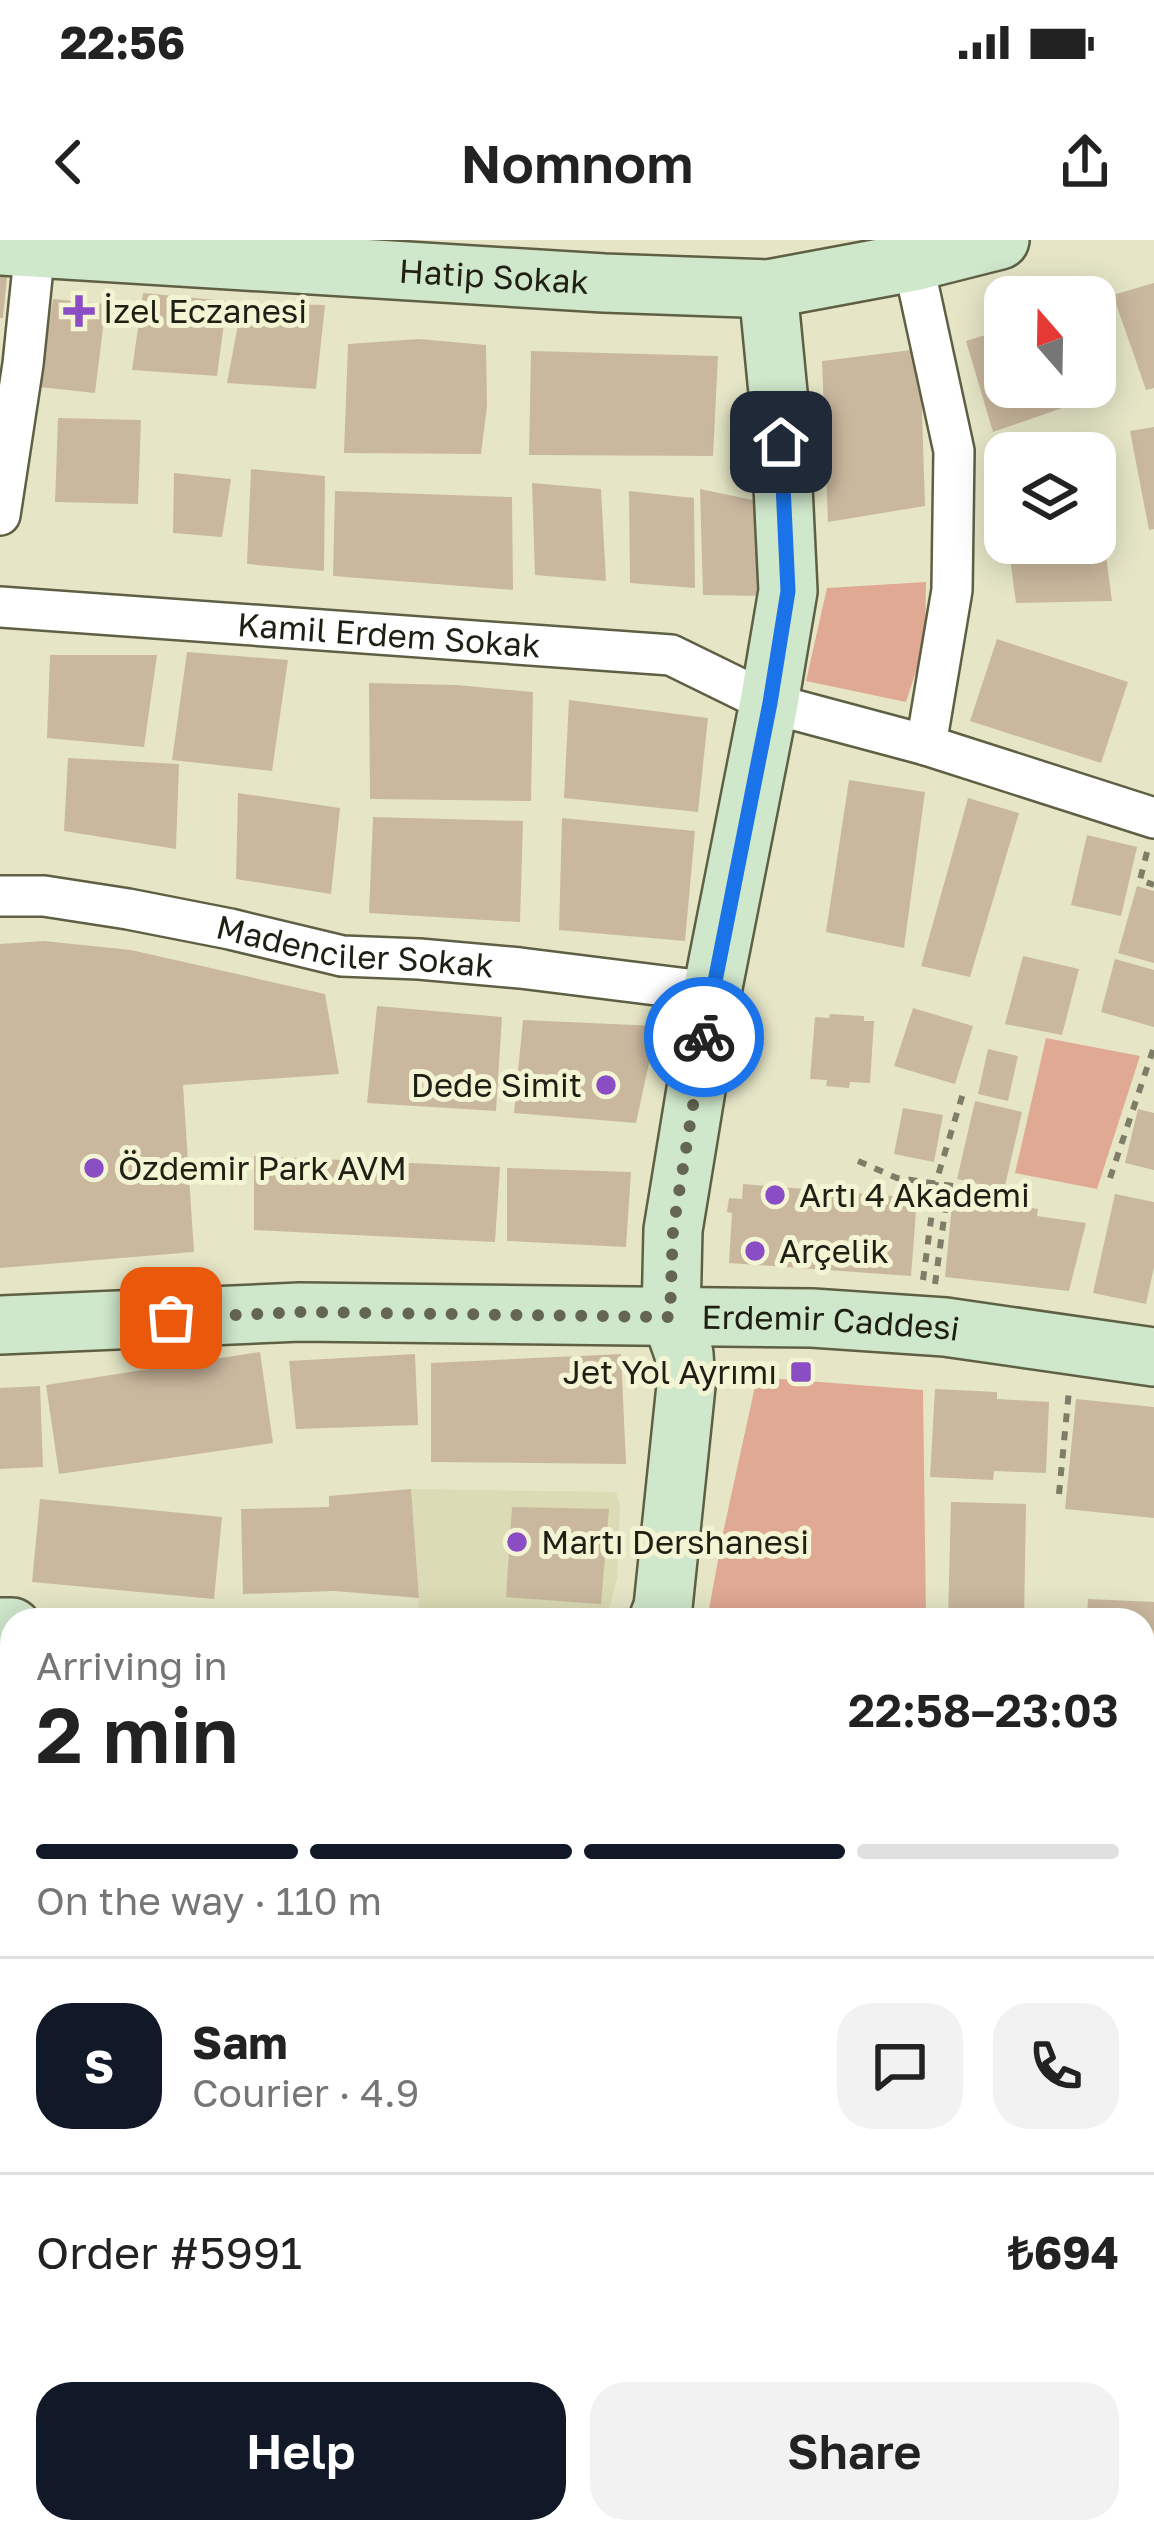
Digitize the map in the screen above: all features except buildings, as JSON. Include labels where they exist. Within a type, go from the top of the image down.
[{"type":"street","name":"Hatip Sokak","points":[[18,247],[604,284],[768,289],[915,251],[1000,240]]},
{"type":"street","points":[[0,514],[23,364],[18,247]]},
{"type":"street","points":[[915,251],[954,451],[952,590],[926,745]]},
{"type":"street","points":[[663,1608],[686,1386],[684,1354],[670,1317],[673,1230],[712,992],[788,591],[768,289]]},
{"type":"street","name":"Kamil Erdem Sokak","points":[[0,607],[671,655],[770,703],[926,745],[1151,833]]},
{"type":"street","name":"Madenciler Sokak","points":[[0,896],[44,896],[128,909],[342,956],[520,968],[712,992]]},
{"type":"street","name":"Erdemir Caddesi","points":[[0,1325],[300,1312],[812,1318],[945,1328],[1154,1358]]},
{"type":"path","points":[[1151,833],[1140,880],[1154,884]]},
{"type":"path","points":[[1110,1178],[1154,1048]]},
{"type":"path","points":[[922,1289],[936,1182],[964,1090]]},
{"type":"path","points":[[859,1161],[897,1178],[1028,1196],[948,1190],[934,1290]]},
{"type":"path","points":[[1059,1494],[1069,1385]]},
{"type":"shaded area","points":[[926,582],[925,643],[906,702],[806,681],[827,588]]},
{"type":"shaded area","points":[[1046,1038],[1140,1056],[1097,1189],[1015,1173]]},
{"type":"shaded area","points":[[757,1377],[923,1390],[926,1608],[709,1608]]},
{"type":"shaded area","name":"Martı Dershanesi","points":[[411,1489],[616,1492],[620,1506],[617,1578],[610,1608],[419,1608]]},
{"type":"way so far","points":[[171,1318],[300,1312],[670,1317],[673,1230],[704,1037]]},
{"type":"place","name":"İzel Eczanesi","points":[[79,311]]},
{"type":"place","name":"Dede Simit","points":[[606,1085]]},
{"type":"place","name":"Özdemir Park AVM","points":[[94,1168]]},
{"type":"place","name":"Artı 4 Akademi","points":[[775,1195]]},
{"type":"place","name":"Arçelik","points":[[755,1251]]},
{"type":"place","name":"Jet Yol Ayrımı","points":[[801,1372]]},
{"type":"place","name":"Martı Dershanesi","points":[[517,1542]]},
{"type":"route","points":[[704,1037],[788,591],[781,442]]}]
